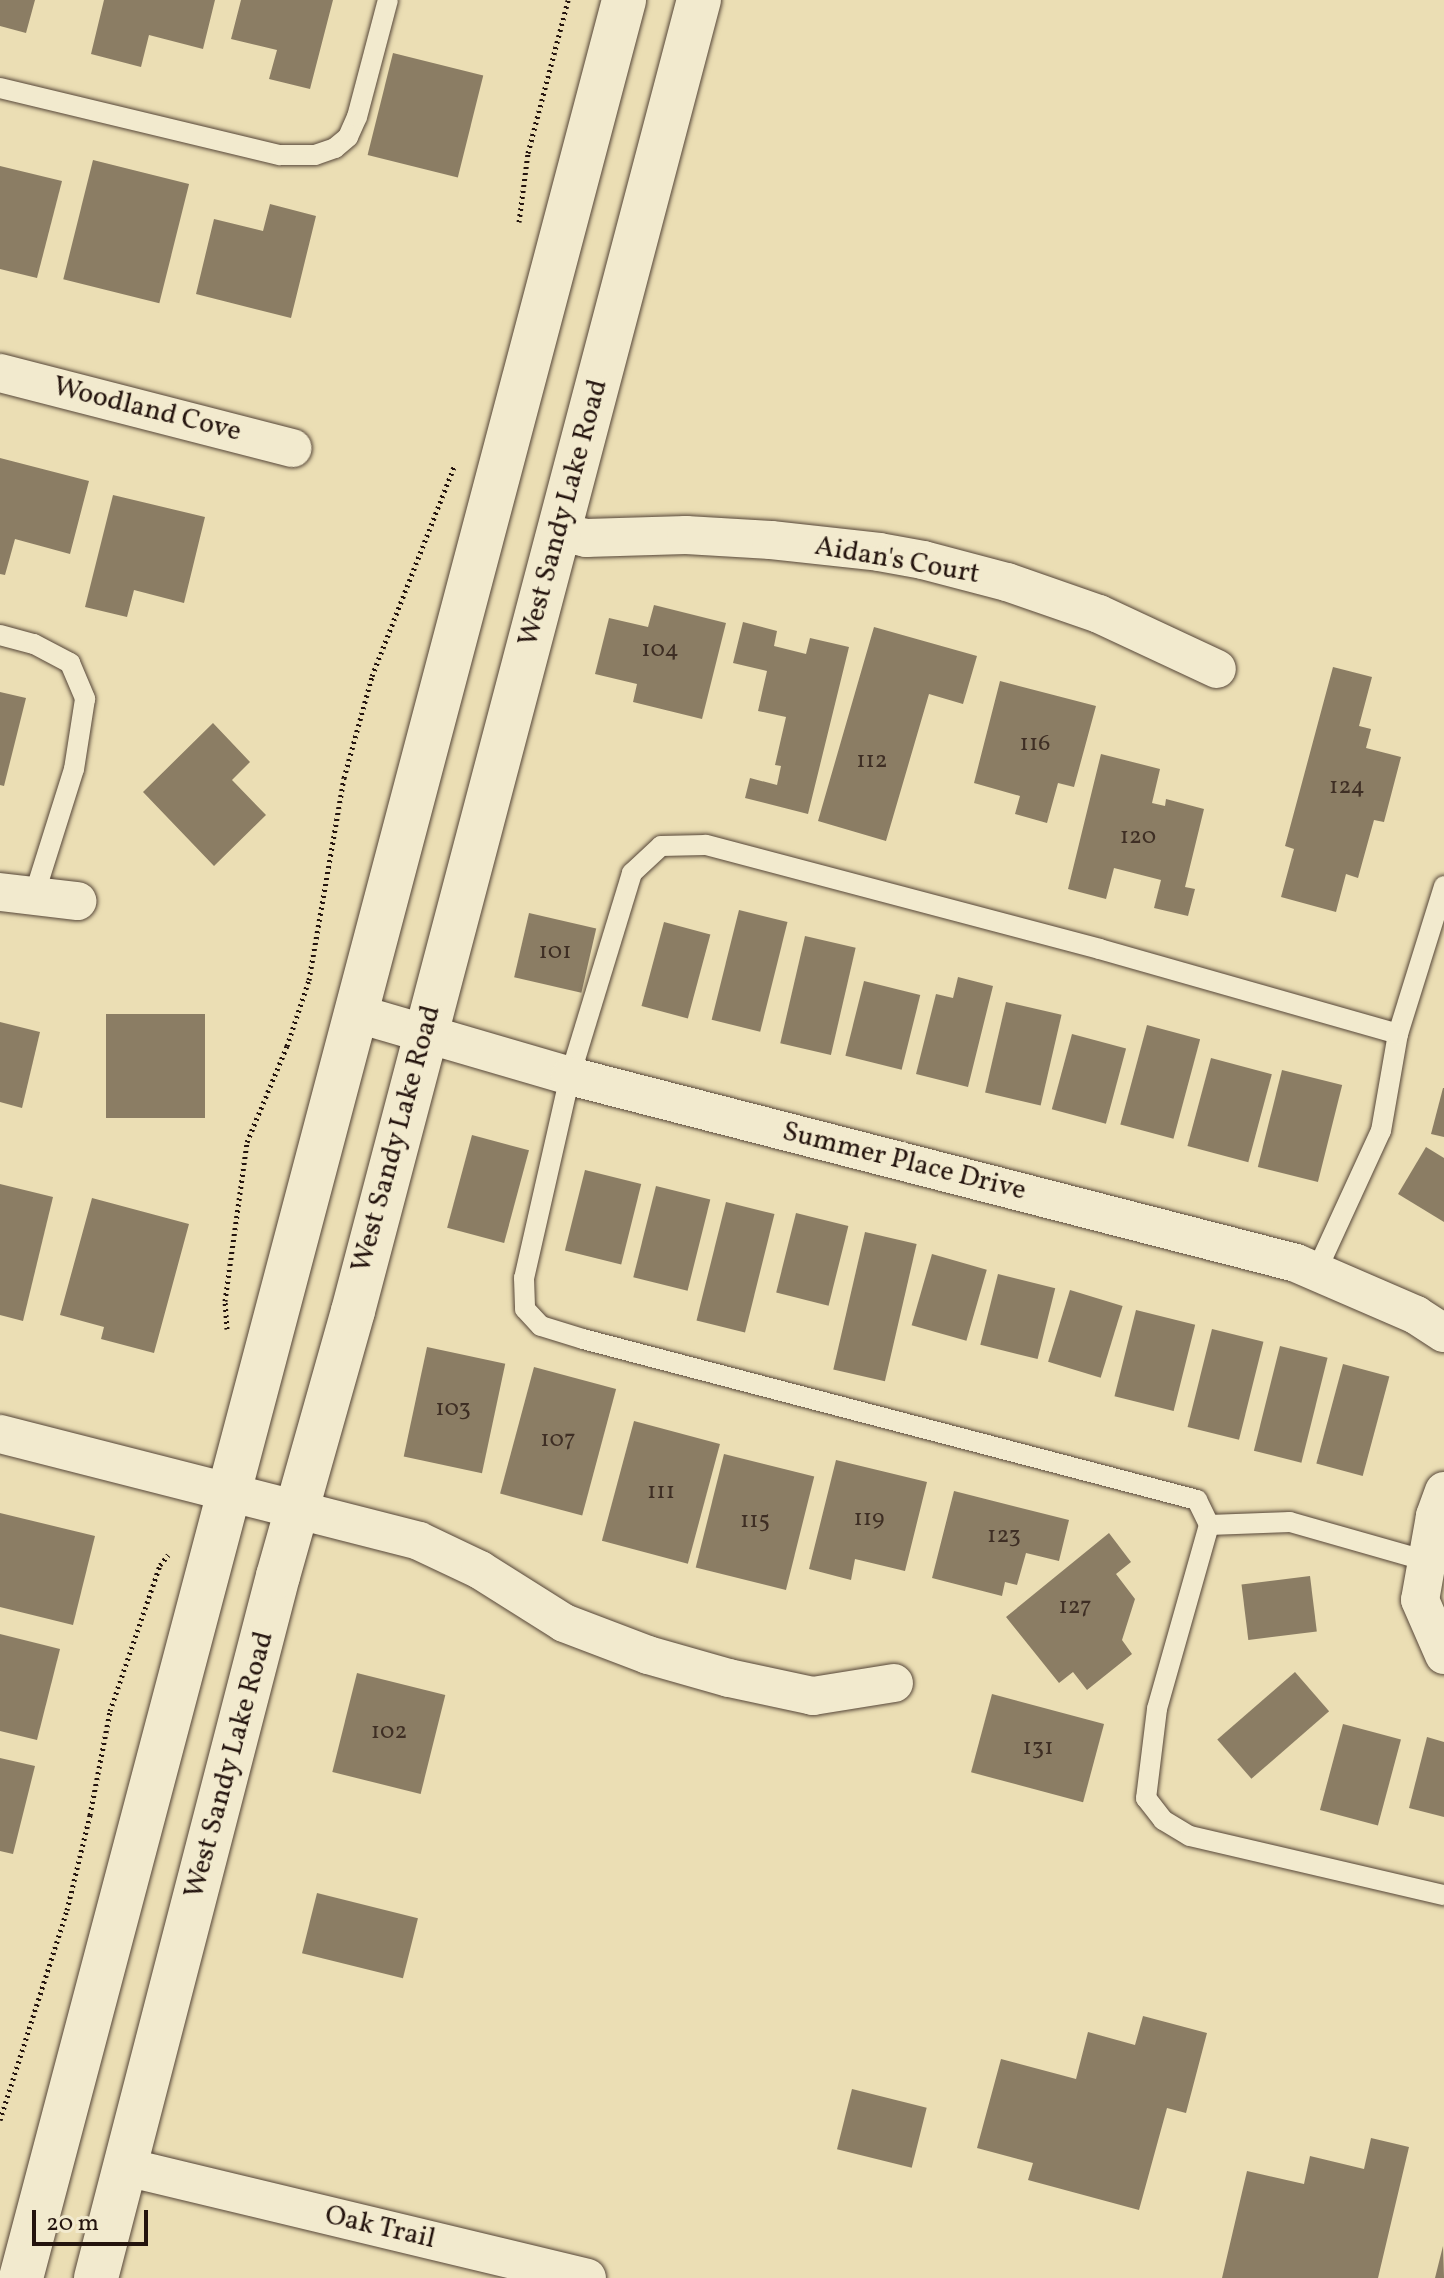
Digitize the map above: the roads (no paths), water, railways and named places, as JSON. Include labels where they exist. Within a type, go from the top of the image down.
[{"type":"main road","points":[[21,2278],[624,0]]},
{"type":"main road","name":"West Sandy Lake Road","points":[[96,2278],[296,1509],[560,532],[699,0]]},
{"type":"street","name":"Woodland Cove","points":[[0,373],[293,448]]},
{"type":"street","name":"Aidan's Court","points":[[560,532],[586,538],[686,535],[771,540],[923,560],[1007,582],[1099,614],[1217,669]]},
{"type":"street","points":[[17,894],[77,901]]},
{"type":"street","name":"Summer Place Drive","points":[[355,1013],[570,1076],[1296,1263],[1416,1315],[1444,1333]]},
{"type":"street","points":[[0,1434],[419,1541],[480,1570],[564,1623],[648,1655],[813,1696],[894,1683]]},
{"type":"street","points":[[1444,1491],[1420,1600],[1444,1655]]},
{"type":"street","name":"Oak Trail","points":[[126,2167],[587,2278]]},
{"type":"lane","points":[[0,88],[280,155],[315,155],[335,148],[353,127],[388,0]]},
{"type":"lane","points":[[0,635],[34,644],[70,663],[85,699],[74,769],[17,894]]},
{"type":"lane","points":[[1398,1034],[1100,949],[705,845],[661,846],[632,873],[570,1076],[524,1278],[525,1309],[541,1326],[1197,1500],[1209,1525],[1157,1709],[1146,1798],[1163,1820],[1190,1836],[1444,1895]]},
{"type":"lane","points":[[1316,1272],[1381,1131],[1398,1034],[1444,886]]},
{"type":"lane","points":[[1209,1525],[1290,1522],[1427,1561]]}]
